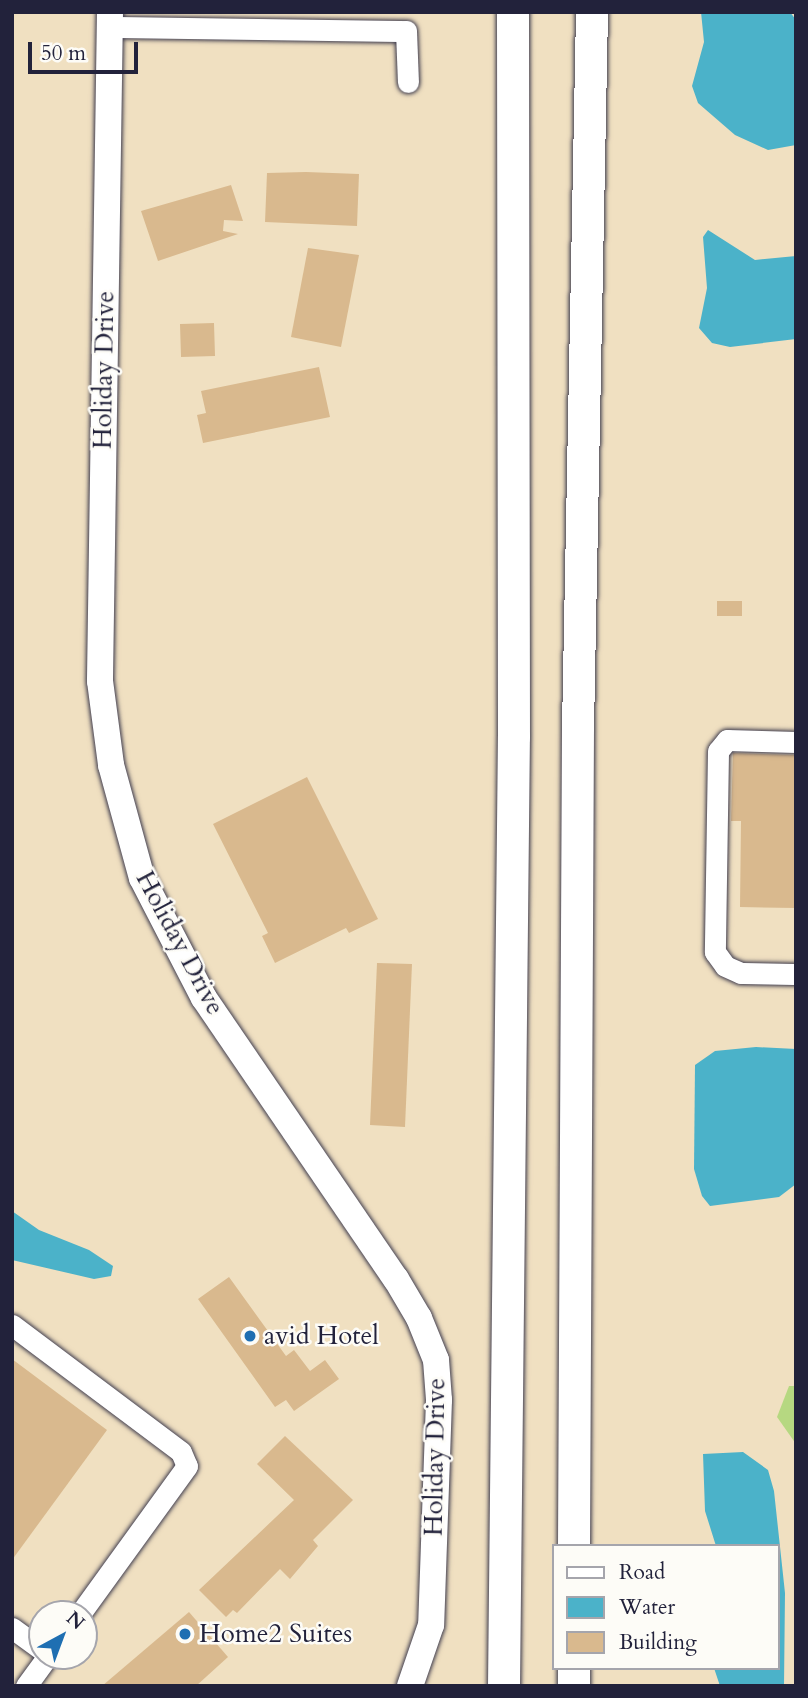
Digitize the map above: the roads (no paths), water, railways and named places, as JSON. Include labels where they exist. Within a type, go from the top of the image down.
[{"type":"highway","points":[[503,1686],[514,737],[513,12]]},
{"type":"highway","points":[[575,1544],[578,727],[592,12]]},
{"type":"main road","name":"Holiday Drive","points":[[110,20],[100,681],[111,765],[142,878],[204,998],[396,1279],[419,1318],[436,1360],[439,1400],[431,1625],[410,1686]]},
{"type":"lane","points":[[110,20],[406,31],[408,82]]},
{"type":"lane","points":[[796,742],[727,740],[718,751],[715,952],[725,966],[741,974],[796,974]]},
{"type":"lane","points":[[12,1325],[181,1452],[187,1466],[90,1600]]},
{"type":"lane","points":[[12,1628],[28,1640]]},
{"type":"lane","points":[[26,1686],[38,1670]]},
{"type":"water","points":[[701,12],[790,12],[796,20],[796,145],[768,150],[735,135],[698,103],[692,86],[704,42]]},
{"type":"water","points":[[708,230],[755,260],[796,256],[796,339],[730,347],[712,343],[699,328],[707,288],[703,237]]},
{"type":"water","points":[[756,1047],[796,1049],[796,1184],[779,1197],[710,1206],[702,1196],[694,1169],[695,1065],[715,1051]]},
{"type":"water","points":[[12,1211],[39,1230],[89,1250],[113,1266],[111,1276],[94,1279],[12,1260]]},
{"type":"water","points":[[743,1452],[768,1470],[774,1491],[780,1544],[715,1544],[705,1511],[703,1454]]},
{"type":"water","points":[[780,1547],[785,1593],[784,1686],[720,1686],[715,1670],[780,1670]]},
{"type":"place","name":"avid Hotel","points":[[250,1336]]},
{"type":"place","name":"Home2 Suites","points":[[185,1634]]}]
